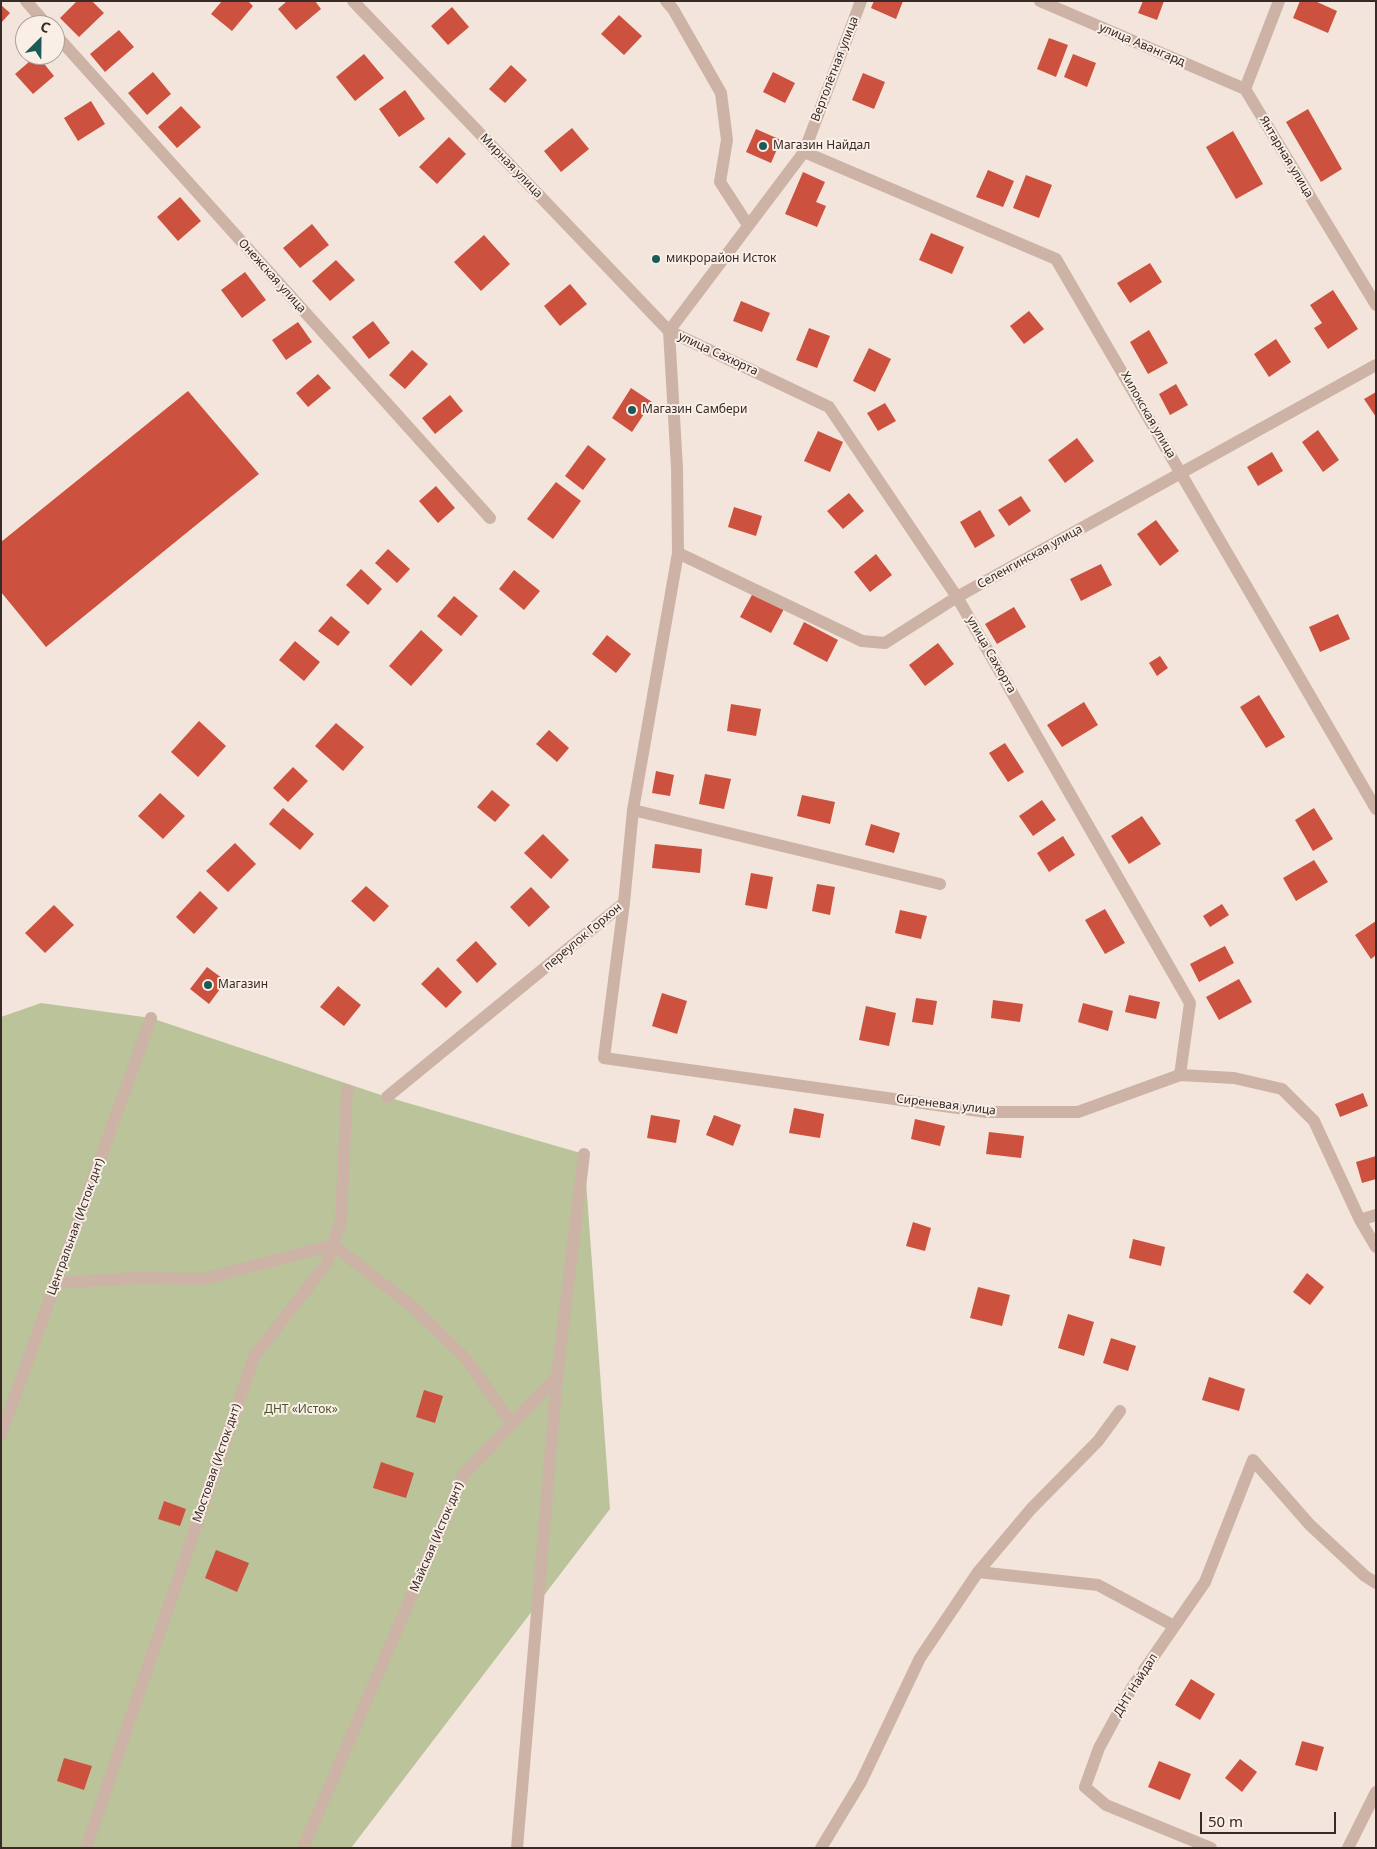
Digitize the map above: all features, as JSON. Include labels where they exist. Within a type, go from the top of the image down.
[{"type":"street","points":[[26,1],[38,15]]},
{"type":"street","name":"Мирная улица","points":[[353,1],[669,331]]},
{"type":"street","points":[[666,1],[673,9],[722,93],[727,140],[720,182],[748,225]]},
{"type":"street","name":"Вертолётная улица","points":[[669,331],[804,152],[861,1]]},
{"type":"street","name":"улица Авангард","points":[[1040,1],[1245,89]]},
{"type":"street","points":[[1245,89],[1279,1]]},
{"type":"street","name":"Онежская улица","points":[[65,45],[490,518]]},
{"type":"street","name":"Янтарная улица","points":[[1245,89],[1376,305]]},
{"type":"street","name":"Хилокская улица","points":[[804,152],[1056,258],[1376,809]]},
{"type":"street","name":"переулок Горхон","points":[[387,1097],[624,904],[633,810],[678,553],[678,468],[669,331]]},
{"type":"street","name":"улица Сахюрта","points":[[669,331],[829,407],[957,596],[1190,1003],[1180,1076]]},
{"type":"street","name":"Селенгинская улица","points":[[678,553],[862,642],[885,643],[957,596],[1376,365]]},
{"type":"street","points":[[633,810],[940,884]]},
{"type":"street","name":"Сиреневая улица","points":[[624,904],[604,1058],[986,1112],[1078,1112],[1180,1076],[1234,1078],[1282,1089],[1314,1121],[1360,1220]]},
{"type":"street","name":"Центральная (Исток днт)","points":[[1,1435],[151,1018]]},
{"type":"street","name":"Мостовая (Исток днт)","points":[[86,1848],[254,1357],[326,1264],[341,1221],[347,1090]]},
{"type":"street","points":[[518,1848],[558,1377],[584,1154]]},
{"type":"street","points":[[1376,1214],[1360,1220],[1376,1247]]},
{"type":"street","points":[[56,1283],[139,1278],[204,1279],[333,1244],[413,1307],[467,1360],[512,1424]]},
{"type":"street","name":"Майская (Исток днт)","points":[[303,1848],[464,1474],[558,1377]]},
{"type":"street","points":[[821,1848],[861,1782],[920,1658],[978,1572],[1032,1509],[1098,1441],[1120,1411]]},
{"type":"street","name":"ДНТ Найдал","points":[[1210,1848],[1106,1805],[1084,1788],[1099,1748],[1131,1689],[1204,1582],[1253,1460],[1310,1525],[1376,1584]]},
{"type":"street","points":[[978,1572],[1098,1585],[1174,1626]]},
{"type":"street","points":[[1348,1848],[1376,1792]]},
{"type":"green space","name":"ДНТ «Исток»","points":[[41,1003],[151,1018],[387,1097],[584,1154],[610,1509],[351,1848],[1,1848],[1,1017]]},
{"type":"building","points":[[77,1],[92,1],[104,13],[79,37],[65,23],[65,15],[63,15]]},
{"type":"building","points":[[222,1],[248,1],[253,6],[232,31],[211,14]]},
{"type":"building","points":[[287,1],[315,1],[321,9],[296,30],[278,9]]},
{"type":"building","points":[[874,1],[903,1],[896,19],[871,8]]},
{"type":"building","points":[[1143,1],[1164,1],[1157,20],[1138,13]]},
{"type":"building","points":[[1300,1],[1315,1],[1337,11],[1328,33],[1293,18]]},
{"type":"building","points":[[1,5],[10,13],[1,23]]},
{"type":"building","points":[[452,7],[469,27],[448,45],[431,26]]},
{"type":"building","points":[[619,15],[642,36],[624,55],[601,34]]},
{"type":"building","points":[[119,30],[134,47],[105,72],[90,54]]},
{"type":"building","points":[[1049,38],[1068,45],[1056,77],[1037,69]]},
{"type":"building","points":[[364,54],[384,78],[355,101],[336,77]]},
{"type":"building","points":[[1073,54],[1096,63],[1087,87],[1064,77]]},
{"type":"building","points":[[25,65],[45,65],[54,76],[33,94],[15,74]]},
{"type":"building","points":[[511,65],[527,80],[505,103],[489,89]]},
{"type":"building","points":[[153,72],[171,94],[147,115],[128,93]]},
{"type":"building","points":[[773,72],[795,83],[785,103],[763,92]]},
{"type":"building","points":[[863,73],[885,82],[874,109],[852,100]]},
{"type":"building","points":[[405,90],[425,119],[399,137],[379,109]]},
{"type":"building","points":[[91,101],[105,124],[78,141],[64,118]]},
{"type":"building","points":[[181,106],[201,127],[177,148],[158,127]]},
{"type":"building","points":[[1308,109],[1342,169],[1321,182],[1286,122]]},
{"type":"building","points":[[572,128],[589,149],[561,172],[544,151]]},
{"type":"building","name":"Магазин Найдал","points":[[756,129],[781,140],[771,163],[746,152]]},
{"type":"building","points":[[1233,131],[1263,184],[1236,199],[1206,147]]},
{"type":"building","points":[[449,137],[466,154],[437,184],[419,167]]},
{"type":"building","points":[[988,170],[1014,181],[1003,207],[976,197]]},
{"type":"building","points":[[803,172],[825,182],[816,202],[826,206],[817,227],[785,214]]},
{"type":"building","points":[[1026,175],[1052,185],[1039,218],[1013,208]]},
{"type":"building","points":[[180,197],[201,221],[178,241],[157,217]]},
{"type":"building","points":[[312,224],[329,245],[300,268],[283,248]]},
{"type":"building","points":[[931,233],[964,247],[952,274],[919,260]]},
{"type":"building","points":[[484,235],[510,264],[481,291],[454,262]]},
{"type":"building","points":[[336,260],[355,280],[330,301],[312,281]]},
{"type":"building","points":[[1150,263],[1162,282],[1130,303],[1117,283]]},
{"type":"building","points":[[245,272],[266,300],[242,318],[221,290]]},
{"type":"building","points":[[570,284],[587,304],[560,326],[544,306]]},
{"type":"building","points":[[1333,290],[1358,329],[1328,349],[1314,328],[1322,323],[1310,305]]},
{"type":"building","points":[[741,301],[770,313],[762,332],[733,321]]},
{"type":"building","points":[[1029,311],[1044,329],[1024,344],[1010,326]]},
{"type":"building","points":[[373,321],[390,343],[369,359],[352,337]]},
{"type":"building","points":[[298,322],[312,342],[286,360],[272,340]]},
{"type":"building","points":[[809,328],[830,336],[817,368],[796,360]]},
{"type":"building","points":[[1149,330],[1168,363],[1148,374],[1130,342]]},
{"type":"building","points":[[1276,339],[1291,362],[1269,377],[1254,354]]},
{"type":"building","points":[[869,348],[891,359],[875,392],[853,381]]},
{"type":"building","points":[[412,350],[428,364],[405,389],[389,375]]},
{"type":"building","points":[[318,374],[331,388],[308,407],[296,393]]},
{"type":"building","points":[[1176,384],[1188,405],[1170,415],[1159,394]]},
{"type":"building","name":"Магазин Самбери","points":[[631,388],[652,402],[632,432],[612,418]]},
{"type":"building","points":[[188,391],[259,474],[46,647],[1,592],[1,542]]},
{"type":"building","points":[[1376,392],[1376,417],[1364,399]]},
{"type":"building","points":[[450,395],[463,411],[435,434],[422,418]]},
{"type":"building","points":[[885,403],[896,421],[878,431],[867,413]]},
{"type":"building","points":[[1318,430],[1339,460],[1323,472],[1302,442]]},
{"type":"building","points":[[818,431],[843,442],[830,472],[804,461]]},
{"type":"building","points":[[1077,438],[1094,461],[1065,483],[1048,460]]},
{"type":"building","points":[[588,445],[606,459],[583,490],[565,476]]},
{"type":"building","points":[[1272,452],[1283,471],[1258,486],[1247,467]]},
{"type":"building","points":[[556,482],[581,501],[553,539],[527,519]]},
{"type":"building","points":[[436,486],[455,508],[438,523],[419,501]]},
{"type":"building","points":[[849,493],[864,511],[843,529],[827,511]]},
{"type":"building","points":[[1021,496],[1031,511],[1009,526],[998,510]]},
{"type":"building","points":[[734,507],[762,516],[756,536],[728,527]]},
{"type":"building","points":[[980,510],[995,536],[975,548],[960,522]]},
{"type":"building","points":[[1156,520],[1179,551],[1160,566],[1137,534]]},
{"type":"building","points":[[388,549],[410,569],[397,583],[375,563]]},
{"type":"building","points":[[876,554],[892,575],[870,592],[854,572]]},
{"type":"building","points":[[1101,564],[1112,585],[1081,601],[1070,579]]},
{"type":"building","points":[[361,569],[382,589],[368,605],[346,585]]},
{"type":"building","points":[[514,570],[540,591],[524,610],[499,589]]},
{"type":"building","points":[[753,593],[784,609],[771,633],[740,617]]},
{"type":"building","points":[[454,596],[478,616],[461,636],[437,616]]},
{"type":"building","points":[[1014,607],[1026,627],[997,644],[985,624]]},
{"type":"building","points":[[1338,614],[1350,639],[1320,652],[1309,627]]},
{"type":"building","points":[[331,616],[350,632],[338,646],[318,631]]},
{"type":"building","points":[[804,622],[838,640],[827,662],[793,644]]},
{"type":"building","points":[[421,630],[443,650],[411,686],[389,666]]},
{"type":"building","points":[[607,635],[631,654],[616,673],[592,654]]},
{"type":"building","points":[[295,641],[320,662],[304,681],[279,660]]},
{"type":"building","points":[[938,643],[954,664],[925,686],[909,665]]},
{"type":"building","points":[[1160,656],[1168,668],[1157,676],[1149,663]]},
{"type":"building","points":[[1259,695],[1285,737],[1266,748],[1240,707]]},
{"type":"building","points":[[1084,702],[1098,725],[1062,747],[1047,725]]},
{"type":"building","points":[[731,704],[761,709],[756,736],[727,731]]},
{"type":"building","points":[[199,721],[226,746],[198,777],[171,752]]},
{"type":"building","points":[[336,723],[364,747],[343,771],[315,746]]},
{"type":"building","points":[[549,730],[569,748],[557,762],[536,744]]},
{"type":"building","points":[[1005,743],[1024,772],[1008,782],[989,753]]},
{"type":"building","points":[[293,767],[308,781],[288,802],[273,788]]},
{"type":"building","points":[[656,771],[674,775],[670,796],[652,793]]},
{"type":"building","points":[[705,774],[731,779],[724,809],[699,804]]},
{"type":"building","points":[[492,790],[510,805],[495,822],[477,807]]},
{"type":"building","points":[[160,793],[185,816],[163,839],[138,816]]},
{"type":"building","points":[[802,795],[835,802],[830,824],[797,816]]},
{"type":"building","points":[[1042,800],[1056,820],[1033,836],[1019,816]]},
{"type":"building","points":[[283,808],[314,834],[300,850],[269,824]]},
{"type":"building","points":[[1314,808],[1333,839],[1313,851],[1295,820]]},
{"type":"building","points":[[1142,816],[1161,844],[1129,864],[1111,836]]},
{"type":"building","points":[[871,824],[900,833],[894,853],[865,845]]},
{"type":"building","points":[[543,834],[569,860],[551,879],[524,853]]},
{"type":"building","points":[[1063,836],[1075,855],[1049,872],[1037,853]]},
{"type":"building","points":[[235,843],[256,864],[228,892],[206,871]]},
{"type":"building","points":[[655,844],[702,849],[700,873],[652,868]]},
{"type":"building","points":[[1314,860],[1328,882],[1296,901],[1283,878]]},
{"type":"building","points":[[751,873],[773,877],[767,909],[745,905]]},
{"type":"building","points":[[817,884],[835,887],[830,915],[812,911]]},
{"type":"building","points":[[366,886],[389,906],[374,922],[351,901]]},
{"type":"building","points":[[531,887],[550,907],[529,927],[510,907]]},
{"type":"building","points":[[200,891],[218,908],[194,934],[176,917]]},
{"type":"building","points":[[1222,904],[1229,915],[1210,927],[1203,916]]},
{"type":"building","points":[[54,905],[74,925],[45,953],[25,933]]},
{"type":"building","points":[[1105,909],[1125,943],[1105,954],[1085,920]]},
{"type":"building","points":[[900,910],[927,916],[921,939],[895,933]]},
{"type":"building","points":[[1376,921],[1376,955],[1371,959],[1355,935]]},
{"type":"building","points":[[476,941],[497,964],[477,983],[456,960]]},
{"type":"building","points":[[1225,946],[1234,963],[1199,982],[1190,964]]},
{"type":"building","name":"Магазин","points":[[207,967],[226,981],[209,1004],[190,989]]},
{"type":"building","points":[[438,967],[462,992],[446,1008],[421,984]]},
{"type":"building","points":[[1239,979],[1252,1002],[1219,1020],[1206,997]]},
{"type":"building","points":[[338,986],[361,1005],[344,1026],[320,1007]]},
{"type":"building","points":[[662,993],[687,1001],[677,1034],[652,1026]]},
{"type":"building","points":[[1129,995],[1160,1002],[1156,1019],[1125,1012]]},
{"type":"building","points":[[916,998],[937,1001],[933,1025],[912,1022]]},
{"type":"building","points":[[993,1000],[1023,1004],[1020,1022],[991,1018]]},
{"type":"building","points":[[1083,1003],[1113,1011],[1108,1031],[1078,1022]]},
{"type":"building","points":[[866,1006],[896,1013],[889,1046],[859,1040]]},
{"type":"building","points":[[1363,1093],[1368,1106],[1340,1117],[1335,1104]]},
{"type":"building","points":[[794,1108],[824,1114],[820,1138],[789,1133]]},
{"type":"building","points":[[651,1115],[680,1120],[676,1143],[647,1138]]},
{"type":"building","points":[[714,1115],[741,1125],[733,1146],[706,1135]]},
{"type":"building","points":[[915,1119],[945,1126],[940,1146],[911,1139]]},
{"type":"building","points":[[989,1132],[1024,1136],[1021,1158],[986,1154]]},
{"type":"building","points":[[1376,1156],[1376,1179],[1362,1183],[1356,1162]]},
{"type":"building","points":[[913,1222],[931,1228],[925,1251],[906,1246]]},
{"type":"building","points":[[1133,1239],[1165,1247],[1161,1266],[1129,1258]]},
{"type":"building","points":[[1307,1273],[1324,1287],[1310,1305],[1293,1292]]},
{"type":"building","points":[[978,1287],[1010,1295],[1002,1326],[970,1318]]},
{"type":"building","points":[[1068,1314],[1094,1322],[1084,1356],[1058,1348]]},
{"type":"building","points":[[1111,1338],[1136,1346],[1128,1371],[1103,1363]]},
{"type":"building","points":[[1209,1377],[1245,1389],[1239,1411],[1202,1400]]},
{"type":"building","points":[[424,1390],[443,1396],[435,1423],[416,1417]]},
{"type":"building","points":[[381,1462],[414,1473],[406,1498],[373,1488]]},
{"type":"building","points":[[164,1501],[186,1509],[180,1526],[158,1519]]},
{"type":"building","points":[[216,1550],[249,1563],[237,1592],[205,1578]]},
{"type":"building","points":[[1191,1679],[1215,1694],[1200,1720],[1175,1705]]},
{"type":"building","points":[[1302,1741],[1324,1747],[1317,1771],[1295,1765]]},
{"type":"building","points":[[64,1758],[92,1766],[84,1790],[57,1781]]},
{"type":"building","points":[[1240,1759],[1257,1772],[1242,1792],[1225,1778]]},
{"type":"building","points":[[1159,1761],[1191,1774],[1180,1800],[1148,1787]]},
{"type":"place","name":"Магазин Найдал","points":[[763,146]]},
{"type":"place","name":"микрорайон Исток","points":[[656,259]]},
{"type":"place","name":"Магазин Самбери","points":[[632,410]]},
{"type":"place","name":"Магазин","points":[[208,985]]}]
